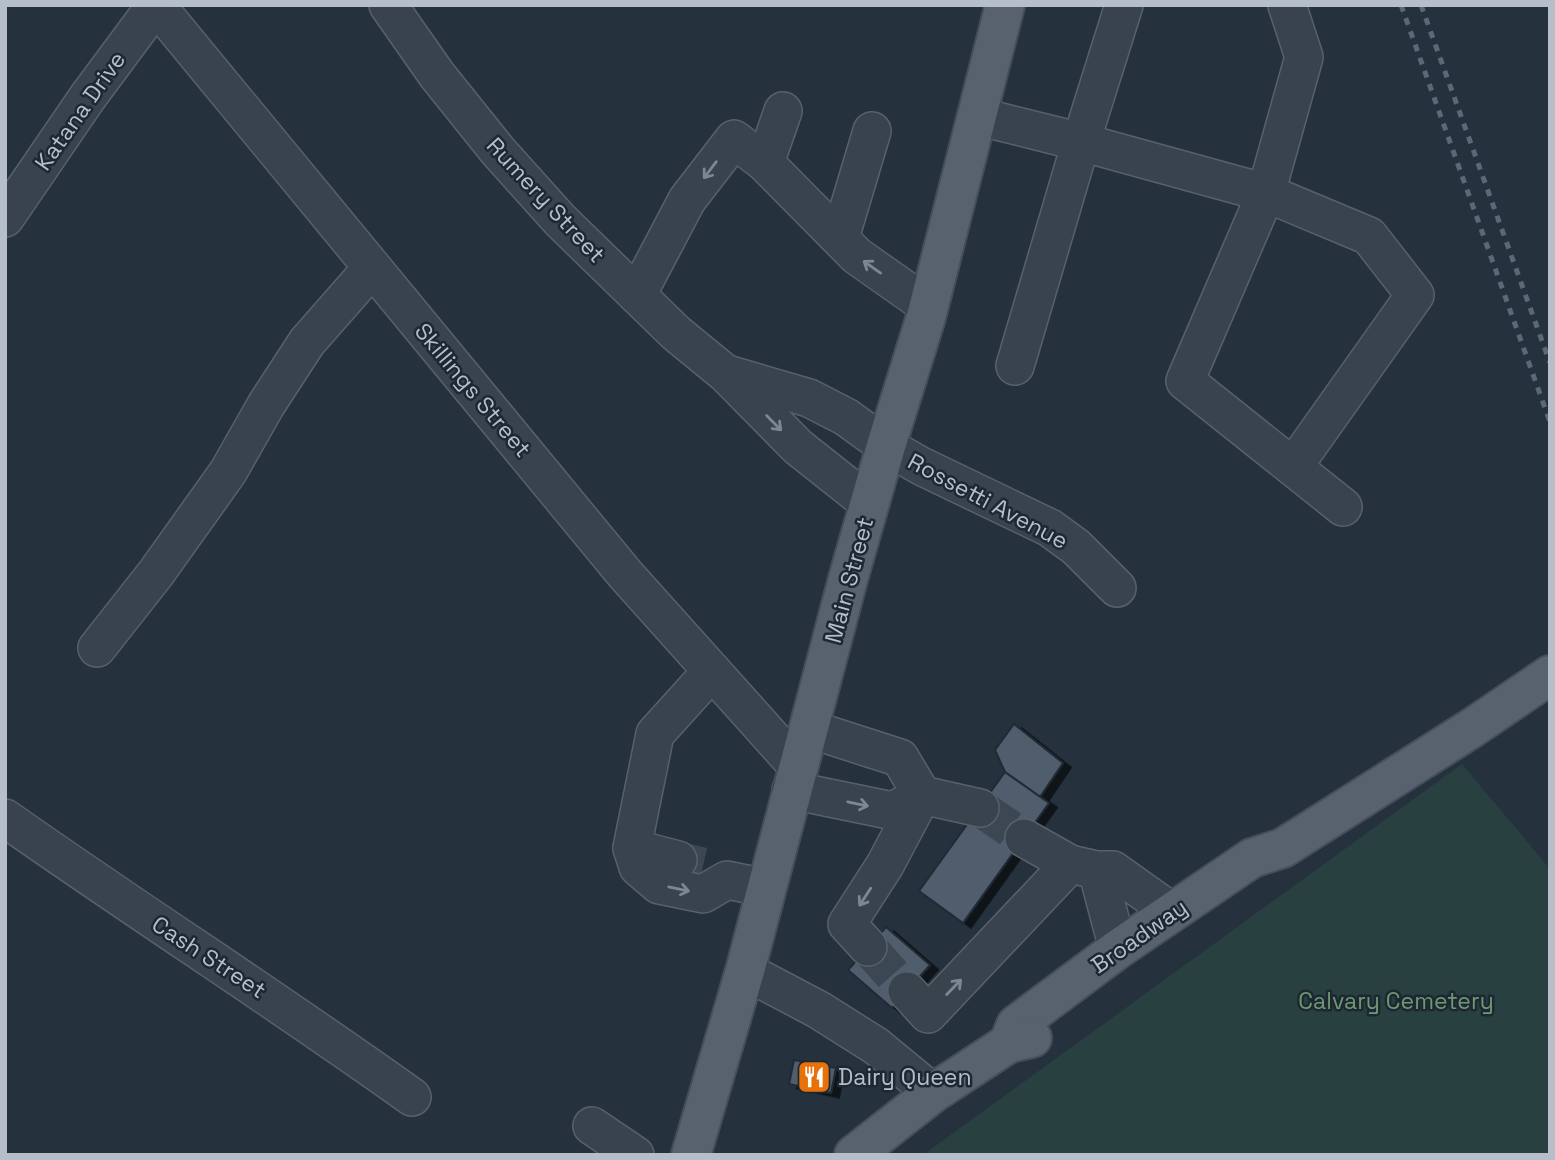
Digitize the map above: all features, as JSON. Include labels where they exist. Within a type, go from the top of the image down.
[{"type":"main road","name":"Main Street","points":[[691,1155],[745,971],[886,446],[928,306],[1005,5]]},
{"type":"main road","name":"Broadway","points":[[1009,1043],[1016,1025],[1172,912],[1252,858],[1283,848],[1550,675]]},
{"type":"main road","name":"Broadway","points":[[854,1155],[933,1093],[1009,1043],[1033,1038],[1130,965],[1261,877],[1283,848]]},
{"type":"street","name":"Katana Drive","points":[[5,218],[87,97],[156,5]]},
{"type":"street","name":"Skillings Street","points":[[156,5],[625,574],[712,671],[795,778]]},
{"type":"street","name":"Rumery Street","points":[[388,5],[437,75],[560,220],[677,333],[726,374],[798,447],[870,504]]},
{"type":"street","points":[[1015,366],[1124,5]]},
{"type":"street","points":[[1287,5],[1304,57],[1266,193],[1185,381],[1343,507]]},
{"type":"street","points":[[765,163],[783,111]]},
{"type":"street","points":[[977,116],[1266,193],[1369,236],[1415,295],[1293,467]]},
{"type":"street","points":[[840,238],[873,131]]},
{"type":"street","points":[[637,295],[687,200],[734,139],[765,163],[857,256],[928,306]]},
{"type":"street","points":[[97,648],[156,573],[228,472],[265,405],[307,342],[372,268]]},
{"type":"street","name":"Rumery Street","points":[[726,374],[809,398],[846,417],[886,446]]},
{"type":"street","name":"Rossetti Avenue","points":[[886,446],[921,466],[1050,528],[1076,547],[1117,588]]},
{"type":"street","points":[[703,869],[702,894],[659,885],[638,867],[632,848],[655,734],[712,671]]},
{"type":"street","points":[[810,729],[900,758],[922,794]]},
{"type":"street","points":[[795,778],[893,811],[922,794],[980,808]]},
{"type":"street","points":[[868,947],[847,924],[885,865],[922,794]]},
{"type":"street","name":"Cash Street","points":[[7,822],[318,1030],[412,1097]]},
{"type":"street","points":[[1024,838],[1085,867],[1100,881],[1118,949]]},
{"type":"street","points":[[632,848],[766,888]]},
{"type":"street","points":[[907,991],[928,1014],[1085,867],[1113,870],[1172,912]]},
{"type":"street","points":[[745,971],[819,1010],[876,1046],[933,1093]]},
{"type":"street","points":[[592,1126],[635,1155]]},
{"type":"green space","name":"Calvary Cemetery","points":[[1462,764],[1550,869],[1550,1155],[923,1155]]},
{"type":"building","points":[[1014,724],[1063,763],[1040,797],[1005,772],[995,750]]},
{"type":"building","points":[[1005,772],[1049,803],[963,923],[919,891]]},
{"type":"building","points":[[886,927],[930,965],[892,1008],[848,970]]},
{"type":"building","points":[[794,1060],[836,1068],[831,1093],[789,1084]]},
{"type":"tunnel","points":[[980,808],[1024,838]]},
{"type":"tunnel","points":[[678,860],[703,866]]},
{"type":"tunnel","points":[[868,947],[907,991]]},
{"type":"railway","points":[[1401,5],[1550,422]]},
{"type":"railway","points":[[1421,5],[1550,363]]},
{"type":"place","name":"Dairy Queen","points":[[814,1077]]}]
